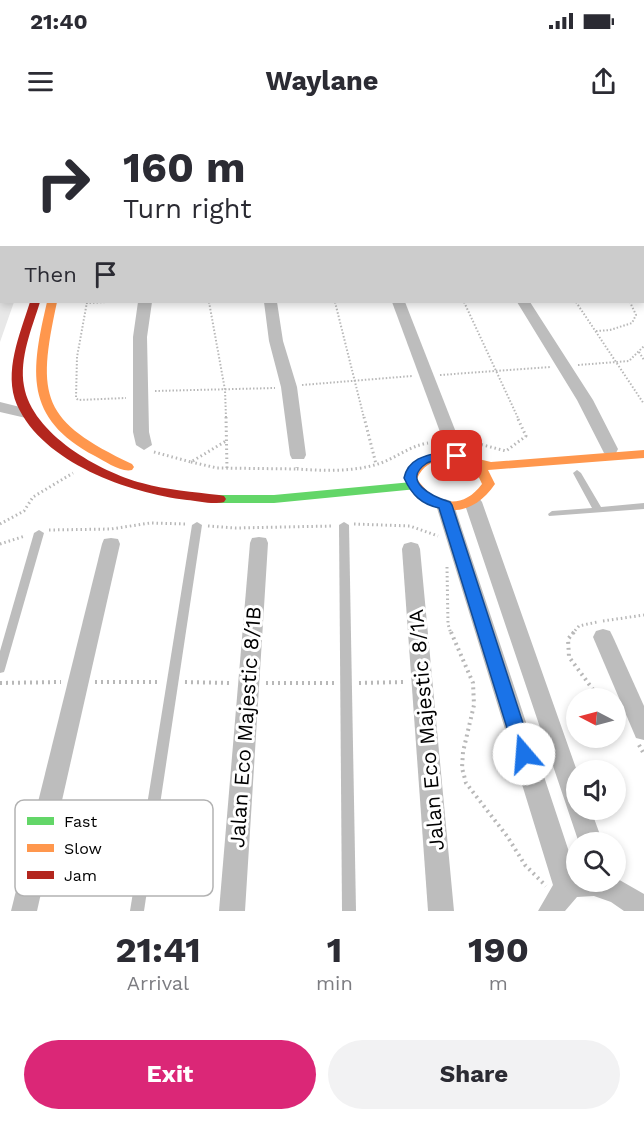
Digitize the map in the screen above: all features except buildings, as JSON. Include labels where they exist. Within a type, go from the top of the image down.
[{"type":"street","points":[[35,303],[23,350],[18,389],[26,413],[42,430],[88,466],[131,485],[172,494],[221,498],[274,499],[412,486]]},
{"type":"street","points":[[52,303],[41,348],[39,377],[43,400],[56,421],[80,441],[109,459],[144,474]]},
{"type":"street","points":[[142,439],[140,337],[146,303]]},
{"type":"street","points":[[270,303],[276,341],[289,387],[298,462]]},
{"type":"street","points":[[398,303],[451,440]]},
{"type":"street","points":[[524,303],[585,400],[610,449]]},
{"type":"street","points":[[0,401],[18,389]]},
{"type":"street","points":[[0,407],[26,413]]},
{"type":"street","points":[[477,464],[495,483],[482,497],[472,502],[445,505],[425,498],[412,486],[406,472],[424,459],[434,456],[457,456],[477,464],[491,466],[644,454]]},
{"type":"street","points":[[223,485],[277,486],[367,476]]},
{"type":"street","points":[[472,502],[566,772]]},
{"type":"street","points":[[445,505],[566,887]]},
{"type":"street","name":"Jalan Eco Majestic 8/1B","points":[[232,911],[259,543]]},
{"type":"street","points":[[50,800],[111,544]]},
{"type":"street","name":"Jalan Eco Majestic 8/1A","points":[[411,549],[441,911]]},
{"type":"street","points":[[603,637],[644,731]]},
{"type":"street","points":[[551,911],[558,897],[566,891]]},
{"type":"street","points":[[622,892],[643,911]]},
{"type":"street","points":[[24,911],[28,896]]},
{"type":"lane","points":[[577,474],[598,510]]},
{"type":"lane","points":[[552,514],[644,506]]},
{"type":"lane","points":[[154,800],[197,525]]},
{"type":"lane","points":[[344,525],[349,911]]},
{"type":"lane","points":[[0,669],[39,533]]},
{"type":"lane","points":[[137,911],[139,896]]},
{"type":"path","points":[[87,303],[77,357],[75,398],[78,400],[289,387],[629,361],[644,346]]},
{"type":"path","points":[[209,303],[225,390],[227,469]]},
{"type":"path","points":[[142,439],[146,449],[205,467],[227,469],[298,462],[376,464],[335,303]]},
{"type":"path","points":[[464,303],[526,436],[523,440]]},
{"type":"path","points":[[577,303],[644,404]]},
{"type":"path","points":[[595,331],[610,330],[632,323],[636,315],[630,303]]},
{"type":"path","points":[[639,351],[644,360]]},
{"type":"path","points":[[639,397],[644,395]]},
{"type":"path","points":[[191,462],[226,441]]},
{"type":"path","points":[[0,524],[24,511],[33,497],[60,479],[88,466]]},
{"type":"path","points":[[0,683],[422,682]]},
{"type":"shaded area","points":[[0,303],[14,303],[0,342]]},
{"type":"traffic: fast","points":[[219,499],[274,499],[412,486]]},
{"type":"traffic: slow","points":[[52,303],[41,361],[41,385],[46,404],[57,422],[74,437],[97,452],[128,467]]},
{"type":"traffic: slow","points":[[477,464],[491,466],[644,454]]},
{"type":"traffic: slow","points":[[445,455],[478,466],[489,484],[481,495],[460,506],[449,506],[437,503],[417,490],[410,479],[419,464],[433,457],[445,455]]},
{"type":"traffic: jam","points":[[35,303],[25,333],[17,377],[23,404],[46,435],[81,460],[133,485],[165,493],[219,499]]},
{"type":"route","points":[[457,456],[434,456],[424,459],[416,465],[410,478],[417,493],[445,505],[524,754]]}]
